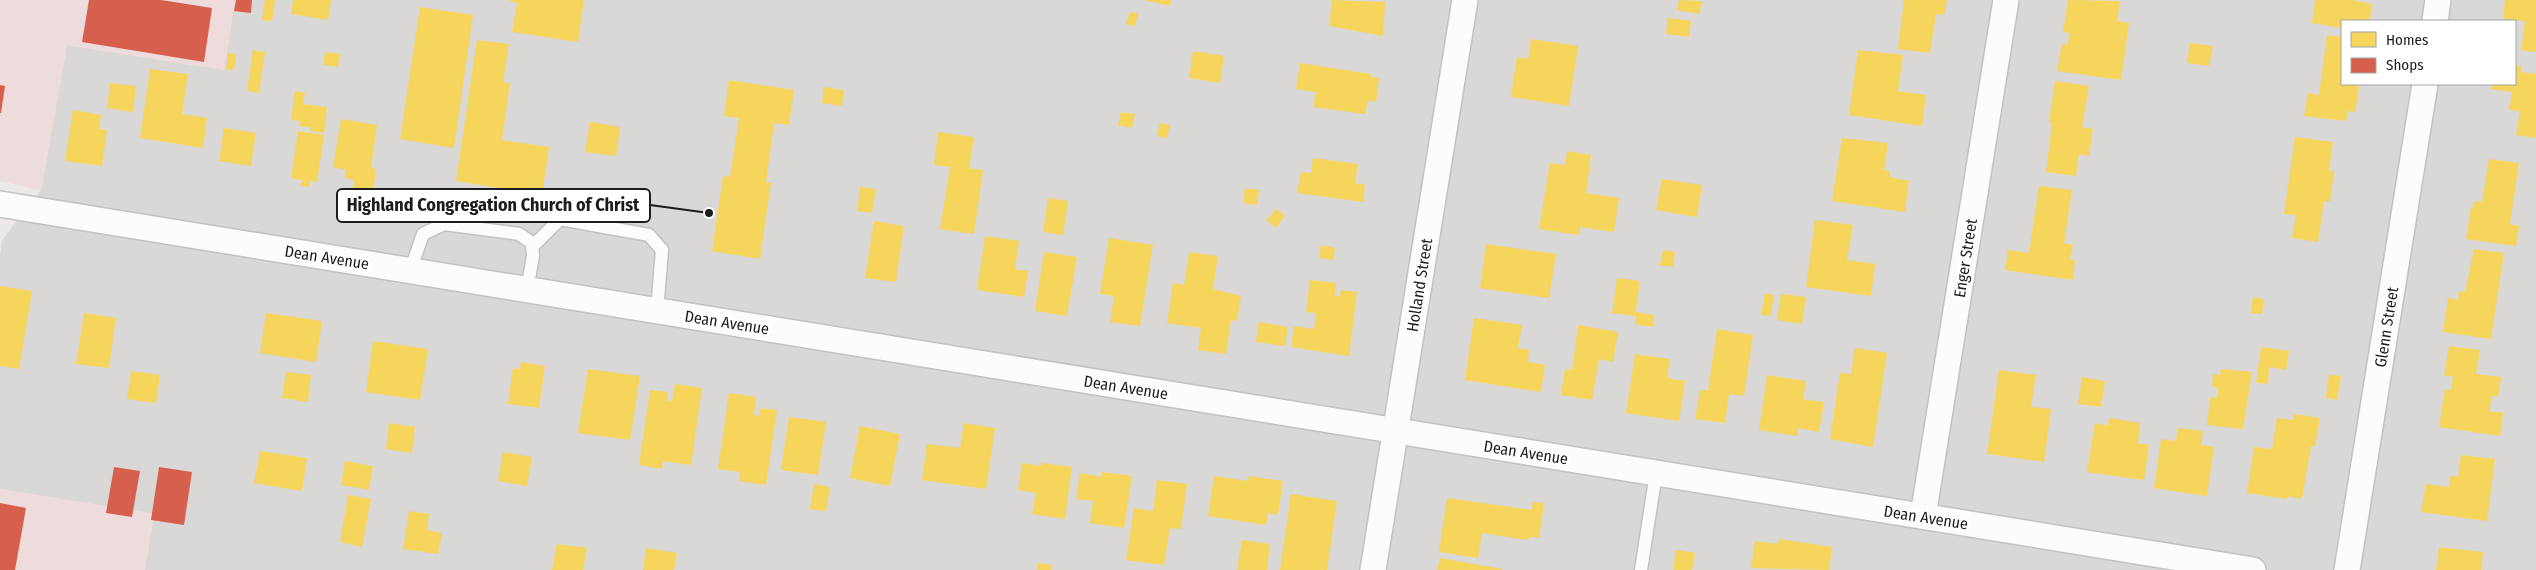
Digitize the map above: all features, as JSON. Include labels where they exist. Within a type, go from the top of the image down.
[{"type":"street","name":"Holland Street","points":[[1373,570],[1465,0]]},
{"type":"street","name":"Enger Street","points":[[1923,516],[2006,0]]},
{"type":"street","points":[[2435,20],[2438,0]]},
{"type":"street","name":"Glenn Street","points":[[2347,570],[2425,85]]},
{"type":"street","name":"Dean Avenue","points":[[0,204],[2253,570]]},
{"type":"lane","points":[[532,247],[560,219],[649,235],[662,250],[657,311]]},
{"type":"lane","points":[[410,271],[423,234],[444,224],[519,234],[532,243],[527,290]]},
{"type":"lane","points":[[1641,570],[1656,473]]},
{"type":"shaded area","points":[[0,0],[235,0],[224,70],[67,45],[41,190],[0,181]]},
{"type":"shaded area","points":[[235,0],[2536,0],[2536,570],[145,570],[154,514],[0,489],[0,255],[2,240],[41,190],[67,45],[224,70]]},
{"type":"shaded area","points":[[0,489],[154,514],[145,570],[0,570]]},
{"type":"building: Homes","points":[[265,0],[275,0],[272,21],[262,20]]},
{"type":"building: Homes","points":[[293,0],[331,0],[328,20],[291,14]]},
{"type":"building: Homes","points":[[508,0],[584,0],[578,42],[512,32],[517,3]]},
{"type":"building: Homes","points":[[1144,0],[1171,0],[1170,6]]},
{"type":"building: Homes","points":[[1332,0],[1385,2],[1383,36],[1329,26]]},
{"type":"building: Homes","points":[[1679,0],[1702,1],[1699,14],[1677,10]]},
{"type":"building: Homes","points":[[1904,0],[1947,0],[1944,15],[1936,14],[1930,53],[1898,49]]},
{"type":"building: Homes","points":[[2068,0],[2120,1],[2117,21],[2129,23],[2121,80],[2057,71],[2062,44],[2068,45],[2069,33],[2063,32]]},
{"type":"building: Homes","points":[[2315,0],[2353,0],[2372,4],[2370,20],[2341,20],[2341,28],[2312,23]]},
{"type":"building: Homes","points":[[2505,0],[2536,0],[2536,52],[2521,50],[2525,21],[2503,19]]},
{"type":"building: Homes","points":[[420,7],[473,15],[454,148],[400,139]]},
{"type":"building: Homes","points":[[1130,12],[1138,14],[1135,26],[1126,24]]},
{"type":"building: Homes","points":[[1668,18],[1691,21],[1689,37],[1666,34]]},
{"type":"building: Homes","points":[[2327,35],[2341,37],[2341,85],[2359,86],[2355,112],[2348,111],[2346,121],[2304,116],[2308,93],[2319,95]]},
{"type":"building: Homes","points":[[1531,39],[1578,46],[1569,106],[1511,97],[1517,57],[1528,59]]},
{"type":"building: Homes","points":[[477,40],[509,44],[503,82],[510,83],[502,140],[549,147],[542,195],[456,181]]},
{"type":"building: Homes","points":[[2190,43],[2213,46],[2209,66],[2187,63]]},
{"type":"building: Homes","points":[[253,50],[265,52],[259,93],[247,91]]},
{"type":"building: Homes","points":[[1858,50],[1903,55],[1898,91],[1926,95],[1922,126],[1849,115]]},
{"type":"building: Homes","points":[[1193,51],[1224,56],[1220,83],[1189,78]]},
{"type":"building: Homes","points":[[325,52],[340,54],[338,67],[323,65]]},
{"type":"building: Homes","points":[[228,53],[236,54],[234,70],[226,69]]},
{"type":"building: Homes","points":[[1300,63],[1371,74],[1371,77],[1379,78],[1376,102],[1368,100],[1365,114],[1313,107],[1316,92],[1296,89]]},
{"type":"building: Homes","points":[[2516,65],[2521,66],[2521,72],[2536,74],[2536,138],[2516,135],[2520,111],[2509,110],[2512,92],[2491,89],[2491,85],[2516,85]]},
{"type":"building: Homes","points":[[150,69],[188,74],[182,114],[207,118],[203,148],[140,138]]},
{"type":"building: Homes","points":[[729,80],[794,90],[789,125],[774,123],[766,182],[771,183],[760,259],[712,251],[723,176],[730,177],[739,118],[724,116]]},
{"type":"building: Homes","points":[[2055,81],[2089,86],[2082,127],[2093,129],[2089,156],[2079,154],[2076,176],[2046,172],[2052,123],[2049,122]]},
{"type":"building: Homes","points":[[110,83],[136,86],[133,112],[107,108]]},
{"type":"building: Homes","points":[[824,87],[844,90],[842,106],[822,103]]},
{"type":"building: Homes","points":[[295,91],[305,93],[303,104],[327,107],[324,133],[310,131],[311,128],[299,126],[300,121],[291,120]]},
{"type":"building: Homes","points":[[73,110],[101,115],[99,129],[107,130],[102,166],[65,161]]},
{"type":"building: Homes","points":[[1121,112],[1135,114],[1132,128],[1118,125]]},
{"type":"building: Homes","points":[[341,119],[377,125],[371,168],[376,169],[372,201],[351,198],[354,180],[345,178],[346,170],[333,167]]},
{"type":"building: Homes","points":[[590,122],[620,127],[616,156],[585,152]]},
{"type":"building: Homes","points":[[1160,123],[1170,125],[1167,138],[1157,136]]},
{"type":"building: Homes","points":[[224,128],[256,133],[251,166],[219,161]]},
{"type":"building: Homes","points":[[298,131],[324,135],[317,182],[310,181],[310,187],[301,186],[302,180],[291,178]]},
{"type":"building: Homes","points":[[938,132],[974,137],[969,168],[983,170],[974,234],[940,229],[950,167],[934,165]]},
{"type":"building: Homes","points":[[2295,137],[2333,142],[2329,171],[2334,171],[2330,202],[2324,201],[2318,242],[2292,238],[2296,215],[2284,214]]},
{"type":"building: Homes","points":[[1842,138],[1888,143],[1884,170],[1890,171],[1889,177],[1909,181],[1905,212],[1832,201]]},
{"type":"building: Homes","points":[[1567,151],[1591,155],[1586,193],[1619,198],[1614,232],[1580,227],[1579,235],[1539,229],[1550,163],[1565,165]]},
{"type":"building: Homes","points":[[1313,158],[1358,164],[1355,183],[1365,185],[1363,202],[1297,193],[1301,172],[1311,173]]},
{"type":"building: Homes","points":[[2489,159],[2519,163],[2510,224],[2519,226],[2516,246],[2466,239],[2471,207],[2474,207],[2475,201],[2482,202]]},
{"type":"building: Homes","points":[[1662,179],[1702,185],[1697,217],[1656,210]]},
{"type":"building: Homes","points":[[2039,186],[2072,190],[2064,243],[2073,245],[2070,259],[2075,260],[2073,280],[2005,270],[2008,250],[2029,253]]},
{"type":"building: Homes","points":[[860,187],[876,189],[872,213],[857,211]]},
{"type":"building: Homes","points":[[1245,188],[1259,190],[1257,205],[1243,203]]},
{"type":"building: Homes","points":[[1048,198],[1068,201],[1063,235],[1043,232]]},
{"type":"building: Homes","points":[[1277,209],[1285,216],[1276,228],[1266,220]]},
{"type":"building: Homes","points":[[1815,220],[1853,225],[1847,260],[1875,264],[1871,296],[1806,287]]},
{"type":"building: Homes","points":[[874,221],[904,226],[896,282],[865,278]]},
{"type":"building: Homes","points":[[985,236],[1019,241],[1015,269],[1028,271],[1024,297],[977,290]]},
{"type":"building: Homes","points":[[1109,238],[1153,245],[1140,326],[1110,322],[1114,296],[1100,294]]},
{"type":"building: Homes","points":[[1486,244],[1556,254],[1549,298],[1480,288]]},
{"type":"building: Homes","points":[[1321,245],[1335,248],[1333,260],[1319,258]]},
{"type":"building: Homes","points":[[2474,249],[2504,253],[2491,339],[2443,332],[2448,298],[2458,300],[2459,291],[2465,292]]},
{"type":"building: Homes","points":[[1663,250],[1675,252],[1673,267],[1660,265]]},
{"type":"building: Homes","points":[[1044,252],[1077,257],[1067,316],[1035,311]]},
{"type":"building: Homes","points":[[1189,252],[1218,256],[1213,289],[1241,296],[1237,321],[1231,320],[1226,354],[1198,350],[1201,328],[1167,323],[1173,283],[1184,285]]},
{"type":"building: Homes","points":[[1617,278],[1640,281],[1635,316],[1612,313]]},
{"type":"building: Homes","points":[[1310,280],[1336,283],[1335,296],[1340,296],[1341,290],[1357,292],[1349,356],[1291,347],[1294,326],[1314,329],[1316,313],[1306,312]]},
{"type":"building: Homes","points":[[0,286],[32,291],[19,369],[0,366]]},
{"type":"building: Homes","points":[[1765,293],[1774,295],[1771,316],[1761,315]]},
{"type":"building: Homes","points":[[1781,294],[1806,297],[1802,324],[1777,320]]},
{"type":"building: Homes","points":[[2253,297],[2264,299],[2262,314],[2251,313]]},
{"type":"building: Homes","points":[[1636,312],[1654,315],[1653,327],[1635,324]]},
{"type":"building: Homes","points":[[84,313],[116,318],[109,368],[76,364]]},
{"type":"building: Homes","points":[[266,313],[322,321],[316,362],[260,353]]},
{"type":"building: Homes","points":[[1474,318],[1522,325],[1518,348],[1529,350],[1528,362],[1545,365],[1541,392],[1465,380]]},
{"type":"building: Homes","points":[[1259,322],[1288,327],[1285,346],[1256,342]]},
{"type":"building: Homes","points":[[1578,325],[1618,332],[1613,362],[1599,359],[1592,400],[1561,395],[1565,369],[1572,370]]},
{"type":"building: Homes","points":[[1717,329],[1753,335],[1744,396],[1729,394],[1725,423],[1695,419],[1700,390],[1708,391]]},
{"type":"building: Homes","points":[[373,341],[428,349],[420,400],[366,392]]},
{"type":"building: Homes","points":[[2449,346],[2480,350],[2476,374],[2501,377],[2498,397],[2492,396],[2489,411],[2503,413],[2500,436],[2439,427],[2445,389],[2451,390],[2453,377],[2444,375]]},
{"type":"building: Homes","points":[[2261,347],[2289,351],[2286,370],[2269,367],[2268,384],[2256,383]]},
{"type":"building: Homes","points":[[1855,348],[1887,353],[1873,447],[1830,439],[1840,373],[1851,374]]},
{"type":"building: Homes","points":[[1635,354],[1670,359],[1667,378],[1685,381],[1679,421],[1626,413]]},
{"type":"building: Homes","points":[[521,362],[545,366],[539,408],[508,404],[513,368],[520,369]]},
{"type":"building: Homes","points":[[588,369],[640,376],[630,440],[578,433]]},
{"type":"building: Homes","points":[[2221,369],[2252,372],[2243,429],[2207,425],[2210,397],[2217,398],[2218,388],[2212,386],[2213,374],[2220,375]]},
{"type":"building: Homes","points":[[1999,370],[2036,375],[2031,407],[2051,409],[2044,462],[1987,454]]},
{"type":"building: Homes","points":[[131,371],[160,375],[156,403],[127,399]]},
{"type":"building: Homes","points":[[286,372],[311,375],[308,402],[282,398]]},
{"type":"building: Homes","points":[[1767,375],[1806,381],[1803,399],[1824,402],[1819,432],[1798,428],[1798,436],[1759,430]]},
{"type":"building: Homes","points":[[2329,375],[2341,376],[2337,400],[2326,398]]},
{"type":"building: Homes","points":[[2082,377],[2105,381],[2101,407],[2078,404]]},
{"type":"building: Homes","points":[[675,384],[702,388],[691,465],[663,461],[662,469],[639,465],[650,390],[668,392],[667,401],[672,401]]},
{"type":"building: Homes","points":[[729,393],[756,397],[754,415],[759,416],[761,408],[777,410],[766,485],[739,481],[740,472],[718,469]]},
{"type":"building: Homes","points":[[2294,414],[2320,418],[2315,446],[2311,446],[2302,499],[2287,496],[2287,499],[2247,493],[2254,447],[2272,449],[2277,418],[2293,420]]},
{"type":"building: Homes","points":[[789,417],[826,422],[818,475],[781,470]]},
{"type":"building: Homes","points":[[2109,418],[2140,423],[2138,443],[2149,445],[2144,480],[2087,472],[2095,423],[2108,426]]},
{"type":"building: Homes","points":[[389,423],[415,427],[412,453],[386,449]]},
{"type":"building: Homes","points":[[964,423],[995,428],[986,489],[922,480],[927,444],[960,448]]},
{"type":"building: Homes","points":[[860,426],[900,434],[890,486],[850,478]]},
{"type":"building: Homes","points":[[2178,428],[2203,431],[2201,445],[2214,447],[2207,496],[2154,488],[2161,439],[2176,441]]},
{"type":"building: Homes","points":[[260,451],[307,458],[302,491],[254,483]]},
{"type":"building: Homes","points":[[503,452],[532,457],[527,486],[498,481]]},
{"type":"building: Homes","points":[[2461,455],[2495,459],[2487,521],[2421,512],[2426,484],[2449,487],[2450,476],[2458,477]]},
{"type":"building: Homes","points":[[345,461],[373,466],[369,490],[341,485]]},
{"type":"building: Homes","points":[[1022,463],[1041,466],[1042,463],[1072,467],[1065,519],[1032,514],[1036,493],[1018,490]]},
{"type":"building: Homes","points":[[1102,472],[1132,476],[1124,528],[1090,523],[1093,501],[1076,499],[1080,473],[1102,477]]},
{"type":"building: Homes","points":[[1214,476],[1248,481],[1249,476],[1283,481],[1278,515],[1268,513],[1266,525],[1208,516]]},
{"type":"building: Homes","points":[[1157,480],[1187,484],[1181,529],[1170,528],[1164,565],[1126,560],[1134,508],[1153,511]]},
{"type":"building: Homes","points":[[814,484],[830,487],[826,511],[810,509]]},
{"type":"building: Homes","points":[[1291,494],[1337,501],[1327,570],[1280,570]]},
{"type":"building: Homes","points":[[348,495],[371,499],[362,547],[340,542]]},
{"type":"building: Homes","points":[[1447,498],[1532,510],[1533,502],[1544,503],[1539,538],[1531,537],[1527,540],[1482,533],[1478,558],[1439,552]]},
{"type":"building: Homes","points":[[409,511],[429,514],[427,530],[442,533],[438,554],[403,549]]},
{"type":"building: Homes","points":[[1779,539],[1832,547],[1829,570],[1751,568],[1755,541],[1778,544]]},
{"type":"building: Homes","points":[[1242,540],[1270,544],[1267,570],[1237,570]]},
{"type":"building: Homes","points":[[557,544],[587,548],[583,570],[552,570]]},
{"type":"building: Homes","points":[[2439,547],[2483,552],[2481,570],[2436,570]]},
{"type":"building: Homes","points":[[646,548],[677,553],[674,570],[643,570]]},
{"type":"building: Homes","points":[[1676,550],[1695,553],[1692,570],[1673,570]]},
{"type":"building: Homes","points":[[1440,558],[1502,569],[1502,570],[1437,570]]},
{"type":"building: Homes","points":[[1038,563],[1052,565],[1051,570],[1037,570]]},
{"type":"building: Shops","points":[[89,0],[161,0],[212,8],[204,62],[82,42]]},
{"type":"building: Shops","points":[[236,0],[252,0],[251,13],[234,11]]},
{"type":"building: Shops","points":[[0,85],[5,86],[1,113],[0,113]]},
{"type":"building: Shops","points":[[114,467],[140,471],[132,517],[106,513]]},
{"type":"building: Shops","points":[[159,467],[192,472],[184,525],[151,520]]},
{"type":"building: Shops","points":[[0,503],[26,508],[15,570],[0,570]]},
{"type":"place","name":"Highland Congregation Church of Christ","points":[[709,213]]}]
